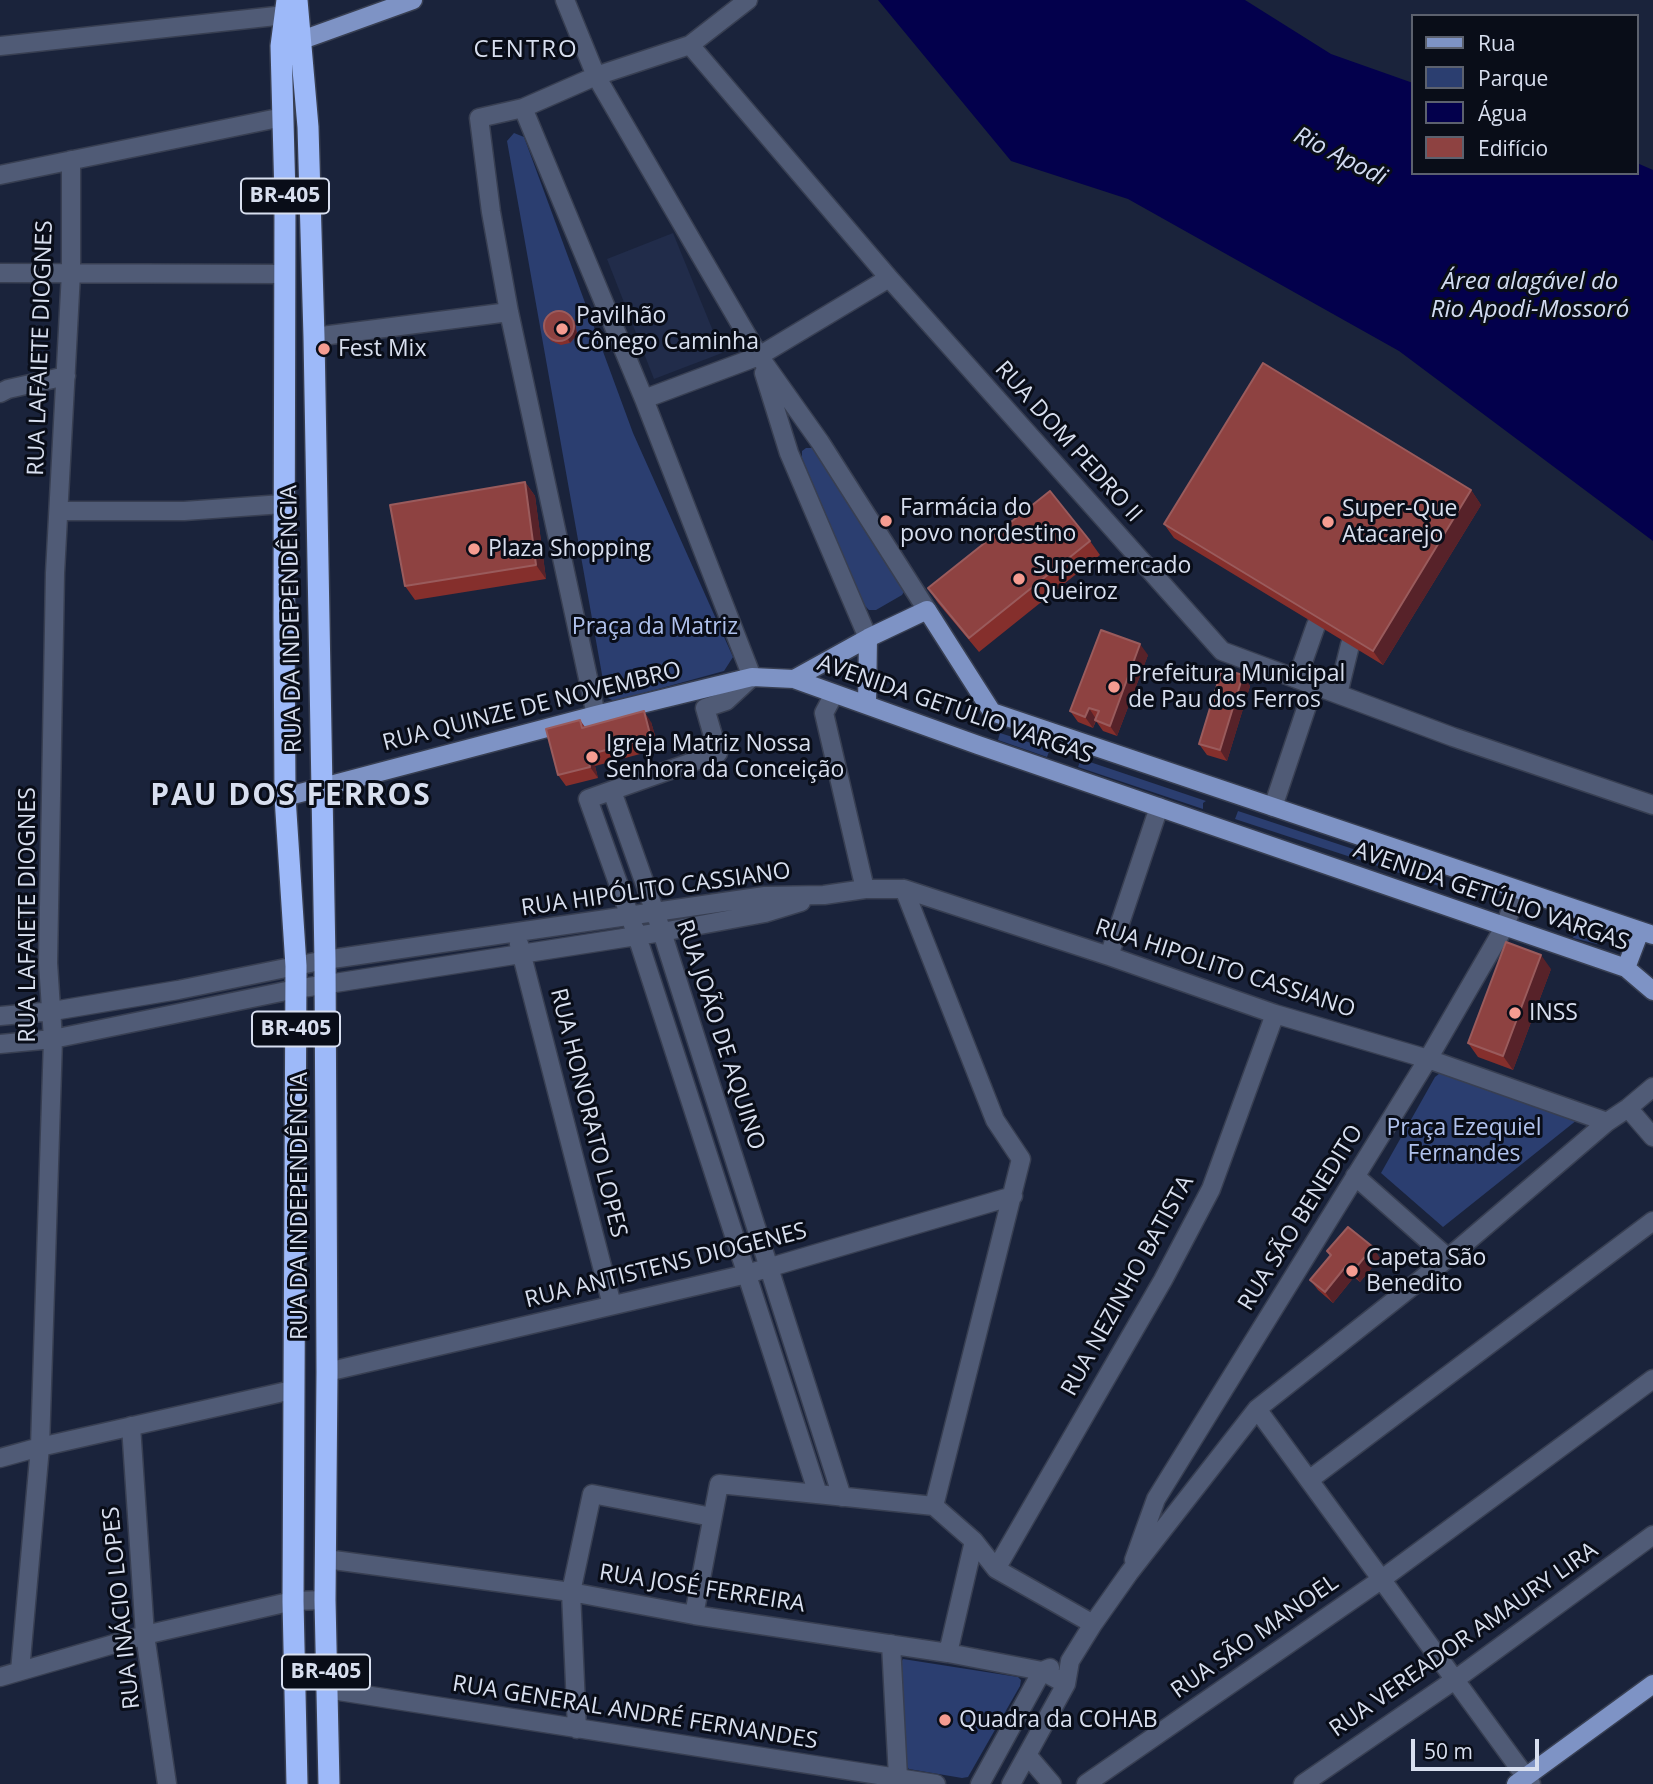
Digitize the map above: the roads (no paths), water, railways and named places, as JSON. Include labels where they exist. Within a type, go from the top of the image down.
[{"type":"highway","name":"BR-405","points":[[283,117],[291,44],[290,5]]},
{"type":"highway","name":"RUA DA INDEPENDÊNCIA","points":[[291,44],[308,127],[314,337],[325,960],[325,1600],[329,1784]]},
{"type":"highway","name":"RUA DA INDEPENDÊNCIA","points":[[283,117],[285,797],[296,966],[292,1390],[297,1784]]},
{"type":"main road","points":[[291,44],[413,0]]},
{"type":"main road","name":"AVENIDA GETÚLIO VARGAS","points":[[794,679],[868,638],[927,610],[992,712],[1647,933]]},
{"type":"main road","points":[[867,705],[868,638]]},
{"type":"main road","name":"RUA QUINZE DE NOVEMBRO","points":[[285,797],[752,677],[794,679]]},
{"type":"main road","name":"AVENIDA GETÚLIO VARGAS","points":[[794,679],[1626,968],[1653,991]]},
{"type":"main road","points":[[1626,968],[1647,933]]},
{"type":"main road","points":[[1525,1782],[1653,1684]]},
{"type":"street","points":[[565,0],[596,76],[759,356],[820,443],[927,610]]},
{"type":"street","points":[[596,715],[509,312],[479,118],[523,108],[596,76],[690,45],[748,0]]},
{"type":"street","points":[[0,46],[290,5]]},
{"type":"street","name":"RUA DOM PEDRO II","points":[[690,45],[889,278],[1222,651],[1453,737],[1653,805]]},
{"type":"street","points":[[523,108],[644,400],[752,677],[726,701],[705,708],[718,753],[588,799],[637,936],[818,1494]]},
{"type":"street","points":[[0,174],[283,117]]},
{"type":"street","name":"RUA LAFAIETE DIOGNES","points":[[20,1671],[40,1447],[53,1039],[48,962],[55,573],[71,273],[71,160]]},
{"type":"street","points":[[0,273],[284,274]]},
{"type":"street","points":[[644,400],[759,356],[889,278]]},
{"type":"street","points":[[314,337],[509,312]]},
{"type":"street","points":[[759,356],[789,453],[868,638]]},
{"type":"street","points":[[0,393],[8,388],[66,376]]},
{"type":"street","points":[[59,511],[184,511],[283,504]]},
{"type":"street","points":[[1273,807],[1305,682],[1316,625]]},
{"type":"street","points":[[1338,694],[1350,645]]},
{"type":"street","points":[[834,694],[824,713],[866,889]]},
{"type":"street","name":"RUA JOÃO DE AQUINO","points":[[612,791],[662,932],[842,1497]]},
{"type":"street","points":[[1109,956],[1158,807]]},
{"type":"street","name":"RUA HIPOLITO CASSIANO","points":[[824,895],[866,889],[904,889],[1275,1014],[1428,1059],[1607,1122]]},
{"type":"street","points":[[904,889],[995,1120],[1021,1159],[934,1506]]},
{"type":"street","name":"RUA SÃO BENEDITO","points":[[1129,1573],[1156,1499],[1428,1059],[1505,926],[1518,890]]},
{"type":"street","name":"RUA HIPÓLITO CASSIANO","points":[[0,1016],[53,1011],[178,990],[325,960],[765,896],[824,895]]},
{"type":"street","name":"RUA HIPÓLITO CASSIANO","points":[[0,1044],[53,1039],[325,984],[662,932],[765,913],[824,895]]},
{"type":"street","name":"RUA HONORATO LOPES","points":[[516,933],[611,1306]]},
{"type":"street","name":"RUA NEZINHO BATISTA","points":[[996,1569],[1163,1280],[1211,1189],[1275,1014]]},
{"type":"street","points":[[1011,1784],[1066,1684],[1070,1661],[1093,1624],[1129,1573],[1256,1409],[1448,1258],[1607,1122],[1653,1087]]},
{"type":"street","points":[[1628,1108],[1653,1137]]},
{"type":"street","points":[[1355,1176],[1448,1258]]},
{"type":"street","name":"RUA ANTISTENS DIOGENES","points":[[327,1372],[747,1274],[1013,1196]]},
{"type":"street","points":[[1309,1480],[1653,1221]]},
{"type":"street","name":"RUA SÃO MANOEL","points":[[1086,1784],[1382,1579],[1653,1379]]},
{"type":"street","points":[[0,1458],[292,1390]]},
{"type":"street","points":[[1256,1409],[1456,1679],[1525,1782]]},
{"type":"street","name":"RUA INÁCIO LOPES","points":[[131,1426],[145,1635],[167,1784]]},
{"type":"street","points":[[694,1615],[719,1483],[934,1506],[974,1541],[996,1569],[1093,1624]]},
{"type":"street","points":[[577,1730],[571,1592],[592,1494],[712,1517]]},
{"type":"street","name":"RUA VEREADOR AMAURY LIRA","points":[[1303,1784],[1456,1679],[1653,1535]]},
{"type":"street","points":[[948,1653],[974,1541]]},
{"type":"street","name":"RUA JOSÉ FERREIRA","points":[[326,1559],[571,1592],[694,1615],[948,1653],[1042,1671],[1066,1684]]},
{"type":"street","points":[[0,1676],[145,1635],[293,1601],[325,1600]]},
{"type":"street","points":[[891,1644],[898,1777]]},
{"type":"street","points":[[980,1784],[1042,1671],[1070,1661]]},
{"type":"street","name":"RUA GENERAL ANDRÉ FERNANDES","points":[[326,1689],[936,1784]]},
{"type":"street","points":[[1028,1756],[1052,1784]]},
{"type":"water","name":"Área alagável do Rio Apodi-Mossoró","points":[[878,0],[1245,0],[1331,54],[1412,83],[1412,175],[1639,175],[1639,164],[1653,170],[1653,541],[1399,351],[1128,199],[1011,161]]},
{"type":"place","name":"Pavilhão Cônego Caminha","points":[[562,329]]},
{"type":"place","name":"Fest Mix","points":[[324,349]]},
{"type":"place","name":"Farmácia do povo nordestino","points":[[886,521]]},
{"type":"place","name":"Super-Que Atacarejo","points":[[1328,522]]},
{"type":"place","name":"Plaza Shopping","points":[[474,549]]},
{"type":"place","name":"Supermercado Queiroz","points":[[1019,579]]},
{"type":"place","name":"Prefeitura Municipal de Pau dos Ferros","points":[[1114,687]]},
{"type":"place","name":"Igreja Matriz Nossa Senhora da Conceição","points":[[592,757]]},
{"type":"place","name":"INSS","points":[[1515,1013]]},
{"type":"place","name":"Capeta São Benedito","points":[[1352,1271]]},
{"type":"place","name":"Quadra da COHAB","points":[[945,1720]]},
{"type":"district","name":"CENTRO","points":[[526,50]]},
{"type":"district","name":"PAU DOS FERROS","points":[[291,796]]},
{"type":"water label","name":"Rio Apodi","points":[[1340,157]]},
{"type":"park label","name":"Praça da Matriz","points":[[655,627]]},
{"type":"park label","name":"Praça Ezequiel Fernandes","points":[[1464,1141]]}]
